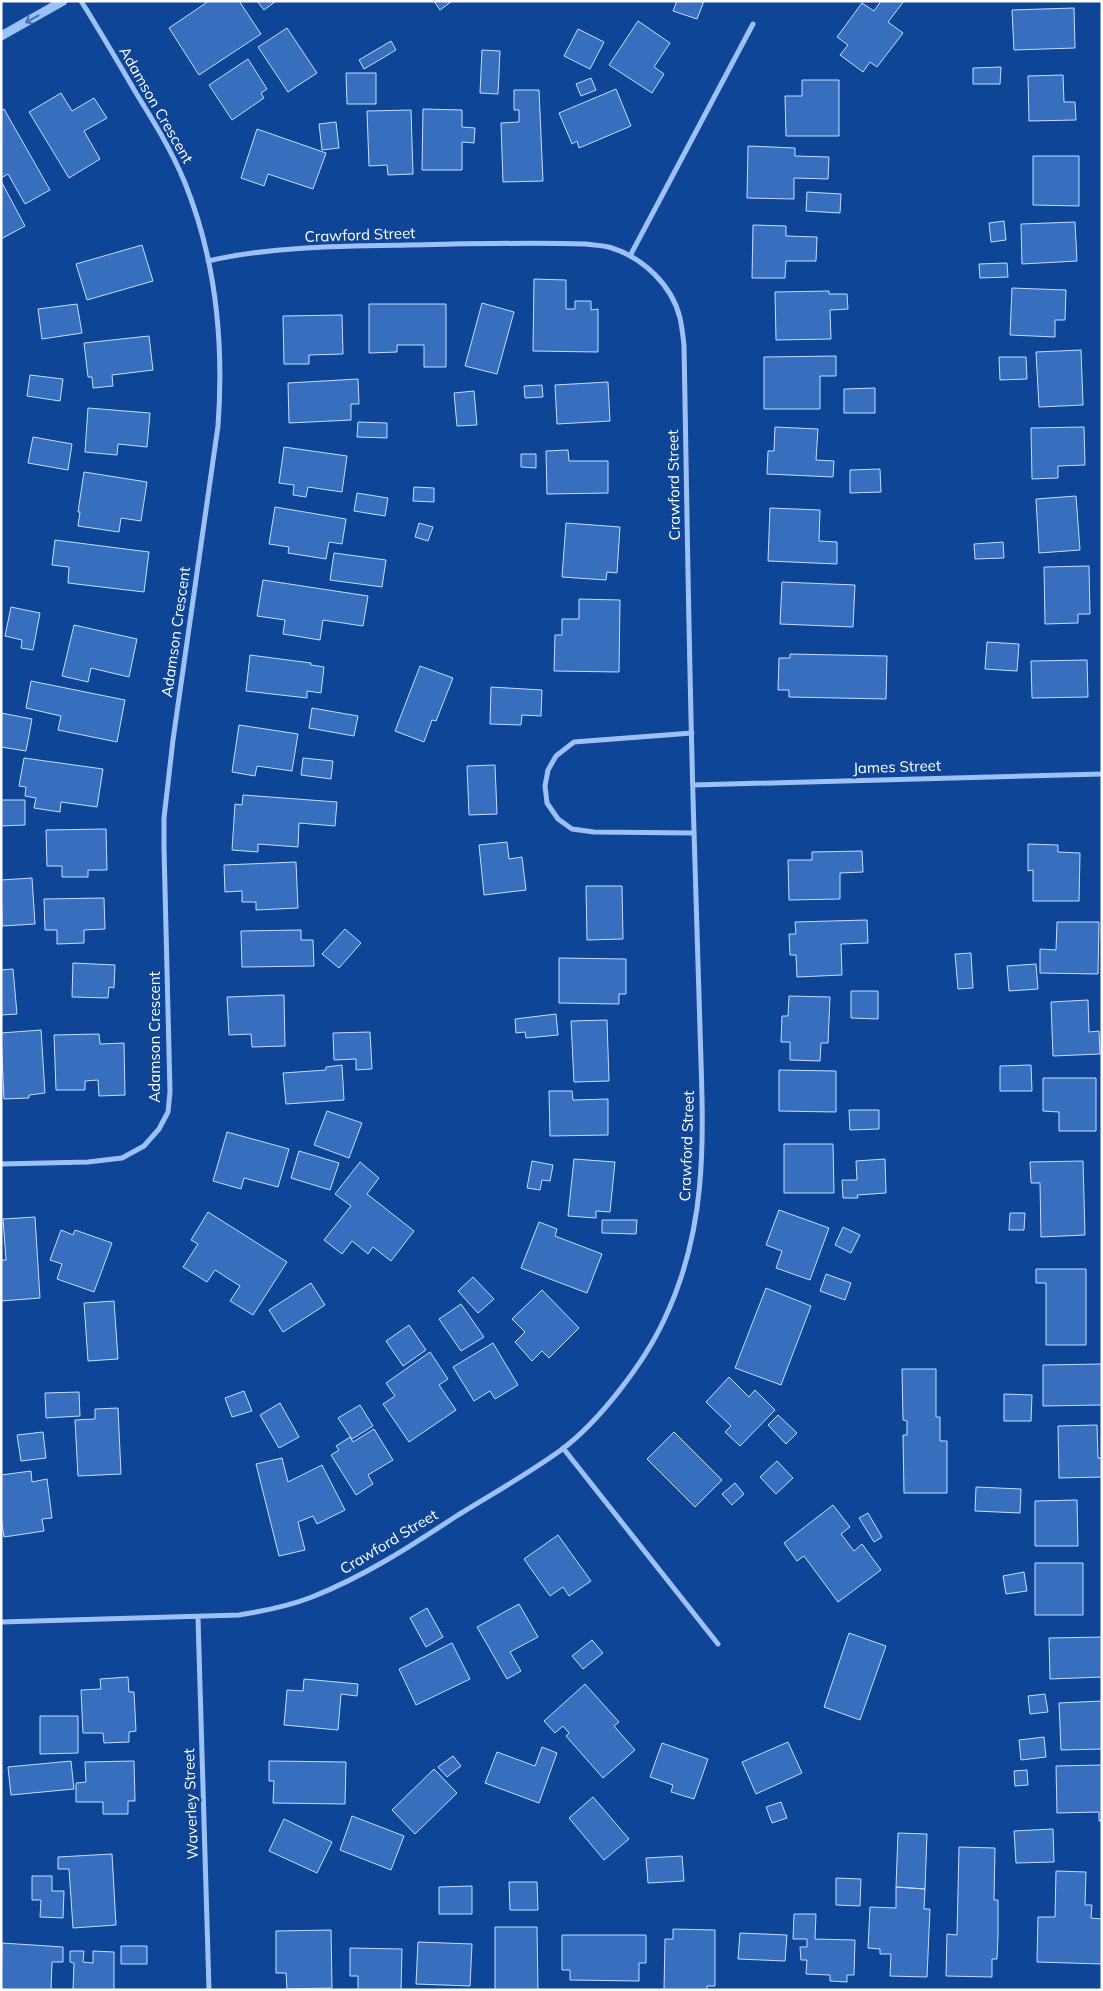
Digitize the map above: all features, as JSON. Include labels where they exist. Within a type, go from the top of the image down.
[{"type":"street","points":[[1,36],[63,1]]},
{"type":"street","name":"Adamson Crescent","points":[[1,1164],[88,1162],[122,1158],[144,1146],[159,1129],[168,1112],[170,1070],[164,818],[173,740],[218,426],[221,364],[218,327],[208,261],[199,221],[185,182],[169,150],[81,1]]},
{"type":"street","points":[[630,256],[754,24]]},
{"type":"street","name":"Crawford Street","points":[[1,1622],[198,1618],[239,1615],[277,1608],[309,1598],[348,1582],[382,1564],[563,1448],[601,1412],[626,1382],[646,1353],[664,1320],[691,1245],[698,1207],[703,1130],[694,833],[684,345],[680,317],[669,292],[648,268],[630,256],[611,248],[584,244],[354,246],[274,251],[228,256],[208,261]]},
{"type":"street","points":[[692,733],[574,742],[565,747],[556,756],[548,770],[545,786],[547,803],[558,819],[572,829],[594,832],[694,833]]},
{"type":"street","name":"James Street","points":[[693,785],[1102,774]]},
{"type":"street","points":[[563,1448],[718,1644]]},
{"type":"street","name":"Waverley Street","points":[[198,1618],[209,1990]]},
{"type":"building","points":[[205,1],[239,1],[261,34],[199,75],[169,28],[206,3]]},
{"type":"building","points":[[257,1],[276,1],[264,10]]},
{"type":"building","points":[[434,1],[452,1],[440,10]]},
{"type":"building","points":[[677,1],[704,1],[697,19],[673,11]]},
{"type":"building","points":[[881,1],[904,1],[888,22],[903,33],[877,67],[870,62],[863,72],[840,55],[848,45],[837,37],[862,3],[874,11]]},
{"type":"building","points":[[1074,8],[1075,48],[1014,50],[1012,10]]},
{"type":"building","points":[[638,21],[670,43],[654,67],[664,74],[652,93],[609,65]]},
{"type":"building","points":[[287,28],[317,73],[288,92],[258,47]]},
{"type":"building","points":[[578,29],[604,42],[590,69],[564,56]]},
{"type":"building","points":[[391,41],[396,50],[364,69],[359,60]]},
{"type":"building","points":[[482,50],[500,51],[498,94],[480,93]]},
{"type":"building","points":[[248,59],[267,89],[261,93],[264,98],[232,120],[209,85]]},
{"type":"building","points":[[1001,67],[1000,84],[973,84],[973,68]]},
{"type":"building","points":[[346,73],[376,73],[376,104],[347,104]]},
{"type":"building","points":[[1063,75],[1064,102],[1075,102],[1076,120],[1029,121],[1028,76]]},
{"type":"building","points":[[591,78],[596,90],[581,96],[576,84]]},
{"type":"building","points":[[802,80],[839,80],[839,136],[786,136],[785,96],[802,96]]},
{"type":"building","points":[[616,89],[631,126],[579,148],[577,141],[572,144],[559,113]]},
{"type":"building","points":[[514,90],[539,90],[543,181],[503,182],[501,123],[519,122],[519,110],[514,110]]},
{"type":"building","points":[[61,93],[72,111],[94,98],[107,118],[84,131],[100,159],[69,178],[29,112]]},
{"type":"building","points":[[4,109],[50,190],[25,204],[8,174],[1,178],[1,111]]},
{"type":"building","points":[[423,109],[462,110],[462,127],[475,128],[474,143],[462,142],[462,170],[422,170]]},
{"type":"building","points":[[411,110],[413,174],[388,175],[387,165],[369,166],[367,111]]},
{"type":"building","points":[[336,122],[339,148],[322,150],[319,124]]},
{"type":"building","points":[[257,129],[326,153],[313,189],[268,174],[264,186],[241,178]]},
{"type":"building","points":[[748,146],[795,148],[795,156],[829,157],[828,179],[794,178],[794,199],[747,198]]},
{"type":"building","points":[[1033,156],[1079,156],[1079,206],[1033,205]]},
{"type":"building","points":[[1,181],[25,226],[1,239]]},
{"type":"building","points":[[807,192],[841,194],[840,213],[806,211]]},
{"type":"building","points":[[1004,221],[1006,240],[991,242],[989,223]]},
{"type":"building","points":[[1075,222],[1077,261],[1022,264],[1021,224]]},
{"type":"building","points":[[753,225],[786,226],[786,236],[817,237],[816,261],[786,261],[785,278],[752,278]]},
{"type":"building","points":[[142,245],[153,281],[87,300],[76,264]]},
{"type":"building","points":[[1007,263],[1008,277],[980,278],[979,264]]},
{"type":"building","points":[[534,279],[566,280],[566,309],[575,309],[575,301],[591,301],[591,310],[598,309],[598,352],[533,351]]},
{"type":"building","points":[[1012,288],[1066,290],[1065,320],[1055,320],[1055,337],[1010,335]]},
{"type":"building","points":[[829,291],[829,294],[847,294],[848,309],[830,310],[831,339],[776,340],[775,292]]},
{"type":"building","points":[[482,303],[514,312],[497,374],[465,366]]},
{"type":"building","points":[[77,304],[82,333],[42,339],[38,309]]},
{"type":"building","points":[[369,304],[446,304],[446,367],[424,367],[424,345],[397,345],[397,352],[369,353]]},
{"type":"building","points":[[342,315],[343,354],[309,355],[309,364],[284,364],[283,316]]},
{"type":"building","points":[[149,336],[153,370],[112,375],[113,386],[93,388],[92,377],[88,377],[84,343]]},
{"type":"building","points":[[1081,350],[1083,405],[1039,407],[1036,352]]},
{"type":"building","points":[[836,356],[836,376],[820,376],[820,409],[764,409],[764,357]]},
{"type":"building","points":[[999,357],[1026,357],[1027,379],[1000,380]]},
{"type":"building","points":[[30,375],[63,379],[60,401],[27,396]]},
{"type":"building","points":[[358,379],[359,404],[351,404],[351,420],[289,423],[288,383]]},
{"type":"building","points":[[608,382],[610,421],[557,424],[555,385]]},
{"type":"building","points":[[542,385],[543,397],[525,398],[524,386]]},
{"type":"building","points":[[875,388],[875,413],[844,413],[844,389]]},
{"type":"building","points":[[474,391],[477,425],[457,426],[454,393]]},
{"type":"building","points":[[88,408],[150,413],[147,447],[118,444],[117,455],[85,452]]},
{"type":"building","points":[[358,422],[387,423],[387,438],[357,437]]},
{"type":"building","points":[[775,427],[818,429],[816,460],[834,461],[833,477],[767,474],[768,451],[774,451]]},
{"type":"building","points":[[1084,427],[1085,465],[1058,466],[1058,478],[1032,479],[1031,428]]},
{"type":"building","points":[[33,437],[72,444],[68,470],[28,463]]},
{"type":"building","points":[[284,447],[347,456],[342,492],[308,487],[306,497],[293,495],[294,485],[279,483]]},
{"type":"building","points":[[568,450],[569,461],[608,461],[608,493],[547,494],[546,451]]},
{"type":"building","points":[[521,454],[536,454],[536,468],[521,467]]},
{"type":"building","points":[[880,469],[881,492],[850,493],[850,470]]},
{"type":"building","points":[[84,472],[147,482],[141,521],[121,518],[119,532],[78,526],[80,512],[78,512]]},
{"type":"building","points":[[414,487],[434,488],[434,502],[413,501]]},
{"type":"building","points":[[357,493],[388,498],[385,516],[354,511]]},
{"type":"building","points":[[1076,496],[1080,550],[1039,553],[1036,499]]},
{"type":"building","points":[[275,507],[346,519],[342,544],[329,542],[326,559],[288,553],[289,547],[269,544]]},
{"type":"building","points":[[770,508],[820,510],[819,541],[837,542],[837,564],[768,561]]},
{"type":"building","points":[[419,523],[433,527],[428,541],[415,537]]},
{"type":"building","points":[[566,523],[620,527],[617,573],[607,572],[606,580],[562,577]]},
{"type":"building","points":[[55,540],[149,552],[144,592],[68,583],[69,567],[52,565]]},
{"type":"building","points":[[1003,542],[1004,558],[975,559],[974,544]]},
{"type":"building","points":[[334,553],[386,560],[382,587],[330,580]]},
{"type":"building","points":[[1089,566],[1090,614],[1078,614],[1078,623],[1045,624],[1044,567]]},
{"type":"building","points":[[263,580],[368,596],[363,626],[323,620],[320,640],[283,634],[285,620],[257,616]]},
{"type":"building","points":[[782,582],[855,585],[853,627],[780,624]]},
{"type":"building","points":[[579,599],[620,600],[619,672],[554,671],[555,635],[562,635],[562,619],[579,619]]},
{"type":"building","points":[[11,607],[40,613],[33,650],[21,648],[22,640],[5,636]]},
{"type":"building","points":[[74,625],[137,639],[129,677],[91,668],[88,682],[62,676]]},
{"type":"building","points":[[987,642],[1019,644],[1017,671],[985,669]]},
{"type":"building","points":[[790,654],[887,656],[886,699],[789,697],[789,690],[778,690],[779,658],[790,658]]},
{"type":"building","points":[[250,655],[311,663],[311,665],[324,667],[321,693],[307,691],[307,698],[246,691]]},
{"type":"building","points":[[1087,660],[1088,697],[1032,698],[1031,661]]},
{"type":"building","points":[[420,666],[453,678],[436,721],[432,720],[424,742],[395,731]]},
{"type":"building","points":[[31,681],[125,700],[117,742],[58,730],[61,716],[26,708]]},
{"type":"building","points":[[491,687],[542,690],[541,716],[522,715],[521,725],[490,724]]},
{"type":"building","points":[[312,708],[358,716],[354,736],[309,728]]},
{"type":"building","points":[[1,713],[32,719],[26,751],[1,747]]},
{"type":"building","points":[[239,725],[298,734],[292,771],[257,766],[255,776],[232,772]]},
{"type":"building","points":[[24,758],[103,769],[97,807],[61,802],[60,812],[34,808],[36,798],[25,796],[26,787],[19,786]]},
{"type":"building","points":[[303,758],[333,761],[331,779],[301,775]]},
{"type":"building","points":[[495,765],[497,814],[469,815],[467,766]]},
{"type":"building","points":[[243,795],[337,802],[335,826],[299,823],[298,847],[258,844],[258,852],[232,850],[235,804],[242,805]]},
{"type":"building","points":[[1,800],[25,800],[25,825],[1,826]]},
{"type":"building","points":[[106,829],[107,870],[88,870],[88,877],[62,877],[62,866],[47,866],[46,830]]},
{"type":"building","points":[[507,842],[509,859],[522,857],[526,890],[484,895],[479,845]]},
{"type":"building","points":[[1028,844],[1058,845],[1058,852],[1080,853],[1079,901],[1033,901],[1033,870],[1028,871]]},
{"type":"building","points":[[862,851],[863,872],[840,873],[840,899],[789,900],[788,860],[812,860],[812,852]]},
{"type":"building","points":[[296,862],[298,908],[256,910],[256,902],[242,902],[242,891],[225,892],[224,865]]},
{"type":"building","points":[[32,878],[35,924],[2,926],[1,880]]},
{"type":"building","points":[[586,886],[622,886],[623,939],[587,940]]},
{"type":"building","points":[[104,898],[105,929],[84,930],[84,943],[57,944],[57,930],[45,930],[44,899]]},
{"type":"building","points":[[867,920],[868,943],[841,944],[842,975],[797,977],[796,955],[790,955],[789,934],[796,934],[795,922]]},
{"type":"building","points":[[1057,922],[1099,922],[1098,974],[1040,973],[1040,949],[1056,950]]},
{"type":"building","points":[[345,929],[361,943],[339,968],[322,954]]},
{"type":"building","points":[[301,930],[301,940],[313,940],[314,966],[242,967],[241,931]]},
{"type":"building","points":[[971,953],[973,988],[958,989],[955,954]]},
{"type":"building","points":[[559,958],[626,959],[626,994],[619,994],[619,1004],[559,1003]]},
{"type":"building","points":[[73,963],[115,965],[114,988],[109,987],[108,998],[72,997]]},
{"type":"building","points":[[1036,964],[1038,989],[1009,991],[1007,966]]},
{"type":"building","points":[[13,969],[17,1014],[1,1015],[1,970]]},
{"type":"building","points":[[851,991],[878,991],[878,1019],[851,1018]]},
{"type":"building","points":[[284,995],[285,1046],[252,1047],[251,1034],[229,1035],[227,997]]},
{"type":"building","points":[[789,996],[830,997],[828,1043],[821,1043],[820,1061],[790,1060],[790,1042],[781,1042],[782,1016],[788,1016]]},
{"type":"building","points":[[1088,1000],[1089,1032],[1099,1031],[1100,1054],[1053,1056],[1051,1002]]},
{"type":"building","points":[[556,1014],[558,1035],[526,1038],[525,1032],[516,1033],[515,1019]]},
{"type":"building","points":[[607,1020],[609,1081],[574,1082],[571,1021]]},
{"type":"building","points":[[41,1030],[45,1093],[29,1095],[29,1098],[4,1099],[1,1033]]},
{"type":"building","points":[[370,1032],[372,1069],[356,1070],[356,1059],[334,1060],[333,1033]]},
{"type":"building","points":[[99,1034],[100,1044],[124,1043],[125,1095],[99,1096],[98,1080],[85,1081],[85,1090],[56,1090],[54,1035]]},
{"type":"building","points":[[342,1065],[344,1100],[286,1104],[283,1073],[326,1070],[326,1067]]},
{"type":"building","points":[[1031,1065],[1032,1091],[1000,1091],[1000,1066]]},
{"type":"building","points":[[779,1070],[836,1071],[836,1112],[779,1111]]},
{"type":"building","points":[[1043,1078],[1096,1078],[1096,1131],[1059,1131],[1059,1112],[1043,1111]]},
{"type":"building","points":[[549,1091],[572,1091],[573,1100],[608,1099],[608,1135],[550,1136]]},
{"type":"building","points":[[849,1110],[879,1110],[879,1129],[850,1130]]},
{"type":"building","points":[[327,1111],[362,1123],[349,1158],[314,1145]]},
{"type":"building","points":[[227,1132],[289,1149],[278,1187],[244,1178],[241,1189],[213,1181]]},
{"type":"building","points":[[784,1144],[833,1144],[834,1193],[784,1193]]},
{"type":"building","points":[[299,1151],[339,1163],[330,1190],[291,1178]]},
{"type":"building","points":[[574,1159],[615,1162],[610,1212],[596,1211],[596,1218],[568,1216]]},
{"type":"building","points":[[885,1159],[886,1193],[857,1195],[858,1198],[843,1198],[842,1180],[857,1180],[856,1161]]},
{"type":"building","points":[[532,1161],[553,1165],[550,1181],[542,1180],[540,1190],[527,1188]]},
{"type":"building","points":[[1083,1161],[1085,1235],[1041,1237],[1040,1183],[1031,1183],[1030,1162]]},
{"type":"building","points":[[360,1162],[379,1178],[367,1194],[414,1231],[391,1261],[373,1247],[368,1254],[352,1241],[342,1254],[324,1240],[351,1206],[335,1194]]},
{"type":"building","points":[[779,1210],[829,1228],[810,1280],[776,1268],[782,1251],[766,1245]]},
{"type":"building","points":[[208,1212],[287,1262],[253,1315],[230,1301],[240,1286],[215,1270],[207,1282],[183,1267],[198,1244],[191,1240]]},
{"type":"building","points":[[1010,1213],[1025,1213],[1024,1230],[1009,1230]]},
{"type":"building","points":[[35,1217],[40,1298],[1,1301],[1,1260],[6,1260],[3,1219]]},
{"type":"building","points":[[602,1220],[637,1220],[636,1234],[602,1233]]},
{"type":"building","points":[[539,1222],[557,1229],[555,1236],[602,1254],[587,1293],[521,1268]]},
{"type":"building","points":[[843,1227],[860,1235],[851,1253],[835,1245]]},
{"type":"building","points":[[61,1230],[73,1235],[75,1230],[112,1243],[94,1292],[57,1279],[62,1264],[50,1260]]},
{"type":"building","points":[[1036,1269],[1086,1269],[1086,1345],[1046,1345],[1046,1283],[1036,1283]]},
{"type":"building","points":[[826,1274],[851,1283],[845,1300],[820,1291]]},
{"type":"building","points":[[473,1277],[494,1299],[478,1313],[458,1291]]},
{"type":"building","points":[[311,1283],[325,1305],[283,1332],[269,1310]]},
{"type":"building","points":[[766,1288],[811,1306],[781,1385],[735,1368]]},
{"type":"building","points":[[542,1290],[579,1328],[549,1358],[542,1351],[532,1361],[515,1342],[525,1332],[512,1319]]},
{"type":"building","points":[[114,1301],[118,1359],[88,1361],[84,1303]]},
{"type":"building","points":[[461,1304],[484,1337],[461,1351],[439,1319]]},
{"type":"building","points":[[409,1325],[426,1350],[403,1366],[386,1341]]},
{"type":"building","points":[[493,1343],[518,1385],[495,1399],[490,1391],[474,1401],[453,1367]]},
{"type":"building","points":[[430,1352],[448,1379],[439,1385],[456,1410],[409,1442],[383,1404],[395,1396],[386,1383]]},
{"type":"building","points":[[1102,1364],[1102,1405],[1043,1406],[1043,1365]]},
{"type":"building","points":[[902,1369],[936,1369],[936,1417],[940,1417],[940,1441],[947,1441],[947,1493],[904,1493],[903,1435],[907,1435],[907,1421],[903,1420]]},
{"type":"building","points":[[729,1377],[749,1397],[755,1390],[775,1410],[740,1446],[725,1432],[731,1426],[706,1402]]},
{"type":"building","points":[[244,1391],[252,1411],[232,1417],[225,1398]]},
{"type":"building","points":[[79,1392],[80,1416],[46,1418],[45,1393]]},
{"type":"building","points":[[1004,1394],[1032,1395],[1031,1421],[1004,1421]]},
{"type":"building","points":[[280,1403],[299,1437],[279,1448],[260,1415]]},
{"type":"building","points":[[360,1405],[373,1426],[352,1439],[338,1418]]},
{"type":"building","points":[[118,1408],[121,1474],[78,1476],[75,1420],[95,1419],[95,1409]]},
{"type":"building","points":[[778,1415],[797,1433],[786,1444],[768,1425]]},
{"type":"building","points":[[1097,1425],[1098,1458],[1102,1458],[1102,1477],[1059,1478],[1058,1426]]},
{"type":"building","points":[[374,1429],[393,1460],[368,1475],[373,1484],[356,1495],[331,1455],[339,1450],[336,1446],[350,1437],[353,1442]]},
{"type":"building","points":[[43,1432],[46,1458],[21,1461],[17,1435]]},
{"type":"building","points":[[674,1432],[722,1480],[695,1507],[647,1459]]},
{"type":"building","points":[[282,1458],[288,1482],[322,1465],[345,1510],[317,1524],[313,1516],[298,1522],[305,1550],[279,1556],[256,1464]]},
{"type":"building","points":[[777,1461],[793,1478],[776,1494],[760,1477]]},
{"type":"building","points":[[31,1471],[32,1482],[47,1479],[52,1518],[42,1519],[44,1531],[4,1537],[1,1518],[1,1475]]},
{"type":"building","points":[[735,1483],[744,1494],[732,1505],[722,1494]]},
{"type":"building","points":[[976,1487],[1021,1489],[1020,1513],[975,1511]]},
{"type":"building","points":[[1077,1500],[1078,1546],[1035,1546],[1035,1501]]},
{"type":"building","points":[[833,1505],[850,1527],[841,1534],[854,1551],[862,1544],[881,1570],[838,1602],[804,1556],[797,1561],[784,1543]]},
{"type":"building","points":[[868,1513],[882,1537],[874,1542],[859,1518]]},
{"type":"building","points":[[558,1535],[591,1581],[569,1596],[563,1587],[550,1596],[524,1559]]},
{"type":"building","points":[[1035,1563],[1083,1563],[1083,1615],[1035,1615]]},
{"type":"building","points":[[1024,1572],[1027,1591],[1006,1594],[1003,1576]]},
{"type":"building","points":[[519,1604],[538,1637],[510,1652],[521,1671],[507,1679],[477,1627]]},
{"type":"building","points":[[427,1608],[443,1637],[426,1647],[410,1618]]},
{"type":"building","points":[[849,1633],[886,1646],[860,1720],[824,1707]]},
{"type":"building","points":[[1102,1637],[1102,1677],[1050,1679],[1049,1638]]},
{"type":"building","points":[[592,1640],[603,1653],[583,1669],[572,1656]]},
{"type":"building","points":[[452,1643],[470,1679],[416,1705],[399,1669]]},
{"type":"building","points":[[128,1677],[129,1692],[134,1692],[136,1731],[129,1732],[129,1742],[104,1743],[103,1733],[83,1733],[81,1690],[101,1689],[100,1679]]},
{"type":"building","points":[[304,1679],[358,1684],[357,1696],[341,1694],[338,1730],[284,1725],[287,1690],[303,1691]]},
{"type":"building","points":[[585,1684],[619,1722],[614,1726],[635,1750],[603,1778],[566,1736],[569,1733],[563,1726],[555,1733],[544,1721]]},
{"type":"building","points":[[1045,1694],[1048,1712],[1030,1714],[1028,1696]]},
{"type":"building","points":[[1102,1701],[1102,1749],[1061,1750],[1059,1703]]},
{"type":"building","points":[[40,1716],[78,1716],[78,1753],[40,1754]]},
{"type":"building","points":[[1044,1737],[1046,1757],[1021,1760],[1019,1740]]},
{"type":"building","points":[[788,1742],[802,1773],[756,1794],[742,1762]]},
{"type":"building","points":[[662,1743],[708,1759],[694,1799],[671,1792],[673,1785],[650,1777]]},
{"type":"building","points":[[542,1747],[557,1753],[539,1803],[485,1783],[497,1752],[535,1766]]},
{"type":"building","points":[[453,1756],[461,1766],[447,1777],[438,1767]]},
{"type":"building","points":[[71,1761],[74,1789],[11,1795],[8,1767]]},
{"type":"building","points":[[134,1761],[135,1801],[128,1801],[128,1814],[103,1814],[103,1802],[76,1802],[76,1783],[86,1782],[85,1762]]},
{"type":"building","points":[[269,1761],[346,1762],[345,1804],[273,1803],[274,1781],[269,1781]]},
{"type":"building","points":[[1102,1765],[1102,1821],[1099,1821],[1099,1812],[1057,1813],[1056,1766]]},
{"type":"building","points":[[434,1769],[457,1793],[415,1834],[392,1810]]},
{"type":"building","points":[[1027,1770],[1028,1785],[1015,1786],[1014,1771]]},
{"type":"building","points":[[593,1797],[629,1839],[604,1860],[569,1818]]},
{"type":"building","points":[[781,1802],[787,1818],[772,1823],[766,1807]]},
{"type":"building","points":[[352,1816],[404,1836],[391,1870],[340,1850]]},
{"type":"building","points":[[284,1819],[332,1842],[317,1873],[269,1851]]},
{"type":"building","points":[[1053,1829],[1054,1862],[1016,1863],[1014,1831]]},
{"type":"building","points":[[898,1833],[927,1834],[925,1889],[896,1887]]},
{"type":"building","points":[[959,1847],[995,1848],[994,1900],[998,1900],[998,1936],[997,1959],[992,1959],[992,1977],[946,1976],[947,1934],[957,1935]]},
{"type":"building","points":[[112,1854],[116,1925],[73,1928],[69,1869],[58,1869],[58,1857]]},
{"type":"building","points":[[682,1856],[684,1881],[648,1883],[646,1858]]},
{"type":"building","points":[[1056,1871],[1086,1872],[1085,1905],[1092,1905],[1091,1918],[1102,1919],[1102,1964],[1037,1962],[1038,1917],[1055,1917]]},
{"type":"building","points":[[32,1876],[52,1876],[52,1891],[64,1891],[63,1918],[40,1917],[41,1900],[32,1900]]},
{"type":"building","points":[[836,1878],[861,1879],[860,1906],[836,1905]]},
{"type":"building","points":[[509,1882],[537,1882],[538,1910],[510,1910]]},
{"type":"building","points":[[472,1886],[472,1914],[439,1914],[439,1887]]},
{"type":"building","points":[[896,1887],[925,1889],[924,1909],[930,1909],[927,1977],[890,1976],[891,1954],[880,1954],[880,1949],[868,1948],[870,1907],[896,1908]]},
{"type":"building","points":[[794,1914],[816,1914],[815,1939],[855,1940],[854,1975],[847,1975],[847,1982],[830,1981],[830,1975],[806,1974],[807,1960],[801,1960],[800,1947],[807,1947],[807,1939],[793,1939]]},
{"type":"building","points":[[495,1927],[537,1927],[538,1990],[495,1990]]},
{"type":"building","points":[[673,1929],[715,1930],[715,1986],[707,1986],[707,1990],[664,1990],[665,1939],[673,1939]]},
{"type":"building","points":[[331,1930],[332,1988],[287,1989],[286,1973],[276,1973],[276,1931]]},
{"type":"building","points":[[740,1933],[787,1935],[785,1961],[738,1959]]},
{"type":"building","points":[[562,1935],[646,1935],[646,1963],[639,1963],[639,1981],[570,1980],[570,1970],[562,1970]]},
{"type":"building","points":[[418,1942],[472,1944],[470,1986],[416,1984]]},
{"type":"building","points":[[2,1943],[63,1947],[63,1962],[52,1962],[51,1990],[1,1990]]},
{"type":"building","points":[[121,1946],[147,1946],[147,1964],[121,1964]]},
{"type":"building","points":[[350,1948],[402,1949],[401,1990],[358,1990],[358,1976],[350,1976]]},
{"type":"building","points":[[70,1951],[84,1951],[83,1962],[93,1963],[93,1951],[114,1952],[114,1990],[73,1990],[74,1963],[70,1962]]}]
